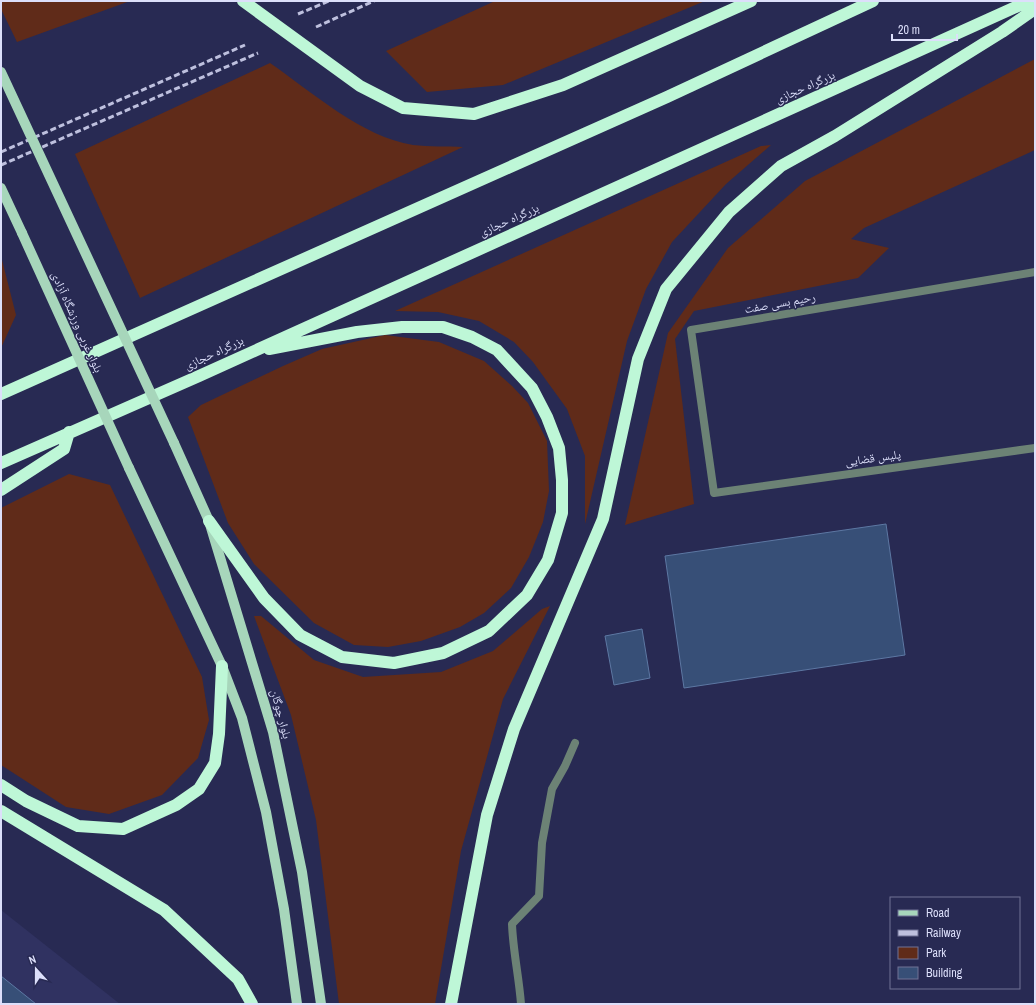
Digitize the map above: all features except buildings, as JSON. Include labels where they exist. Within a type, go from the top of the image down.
[{"type":"highway","points":[[243,1],[360,86],[403,108],[474,114],[563,85],[751,1]]},
{"type":"highway","points":[[1,394],[660,100],[873,1]]},
{"type":"highway","name":"بزرگراه حجازی","points":[[1,463],[247,354],[1029,1]]},
{"type":"highway","points":[[451,1004],[487,815],[514,729],[603,518],[638,359],[666,289],[729,212],[781,166],[835,136],[995,37],[1035,9]]},
{"type":"highway","points":[[209,521],[264,598],[300,635],[342,657],[394,663],[443,653],[489,631],[527,595],[548,560],[562,513],[562,480],[559,448],[547,417],[532,388],[498,350],[472,337],[443,327],[402,327],[357,332],[247,354]]},
{"type":"highway","points":[[1,490],[64,449],[69,432]]},
{"type":"highway","points":[[1,785],[26,801],[78,826],[123,829],[176,805],[198,789],[215,763],[219,734],[222,666]]},
{"type":"highway","points":[[1,811],[164,910],[238,979],[252,1004]]},
{"type":"main road","name":"بلوار چوگان","points":[[1,72],[209,521],[273,732],[302,872],[321,1004]]},
{"type":"main road","name":"بلوار غربی ورزشگاه آزادی","points":[[1,188],[129,468],[222,666]]},
{"type":"main road","points":[[222,666],[242,718],[266,812],[284,909],[297,1004]]},
{"type":"street","name":"رحیم بسی صفت","points":[[714,493],[691,330],[1035,272]]},
{"type":"street","name":"پلیس قضایی","points":[[714,493],[1035,448]]},
{"type":"street","points":[[520,1004],[519,983],[513,951],[512,924],[539,896],[542,843],[552,789],[565,766],[574,743]]},
{"type":"shaded area","points":[[1,910],[120,1004],[1,1004]]},
{"type":"green space","points":[[1,1],[130,1],[17,42],[1,9]]},
{"type":"green space","points":[[495,1],[705,1],[503,85],[427,92],[386,51]]},
{"type":"green space","points":[[1035,59],[1035,150],[864,228],[851,239],[889,248],[858,278],[694,311],[675,339],[694,504],[625,525],[668,333],[728,248],[805,181]]},
{"type":"green space","points":[[270,63],[338,112],[375,133],[413,145],[463,147],[140,298],[75,154]]},
{"type":"green space","points":[[771,145],[726,184],[672,242],[646,289],[627,341],[585,524],[585,456],[567,409],[533,362],[514,342],[479,321],[438,312],[395,311],[761,146]]},
{"type":"green space","points":[[1,256],[16,315],[1,348]]},
{"type":"green space","points":[[385,335],[439,342],[484,361],[512,386],[528,403],[547,441],[549,491],[543,522],[529,557],[511,588],[484,613],[460,627],[421,641],[388,647],[354,645],[314,623],[254,564],[228,523],[188,417],[201,405],[322,349]]},
{"type":"green space","points":[[69,474],[110,485],[202,677],[209,720],[198,758],[162,795],[109,814],[66,807],[1,765],[1,508]]},
{"type":"green space","points":[[550,606],[503,699],[461,851],[435,1004],[339,1004],[316,820],[291,715],[254,616],[261,616],[314,660],[363,677],[441,672],[493,651],[542,609]]},
{"type":"railway","points":[[298,14],[329,1]]},
{"type":"railway","points":[[316,27],[374,1]]},
{"type":"railway","points":[[1,152],[245,45]]},
{"type":"railway","points":[[1,165],[258,53]]}]
